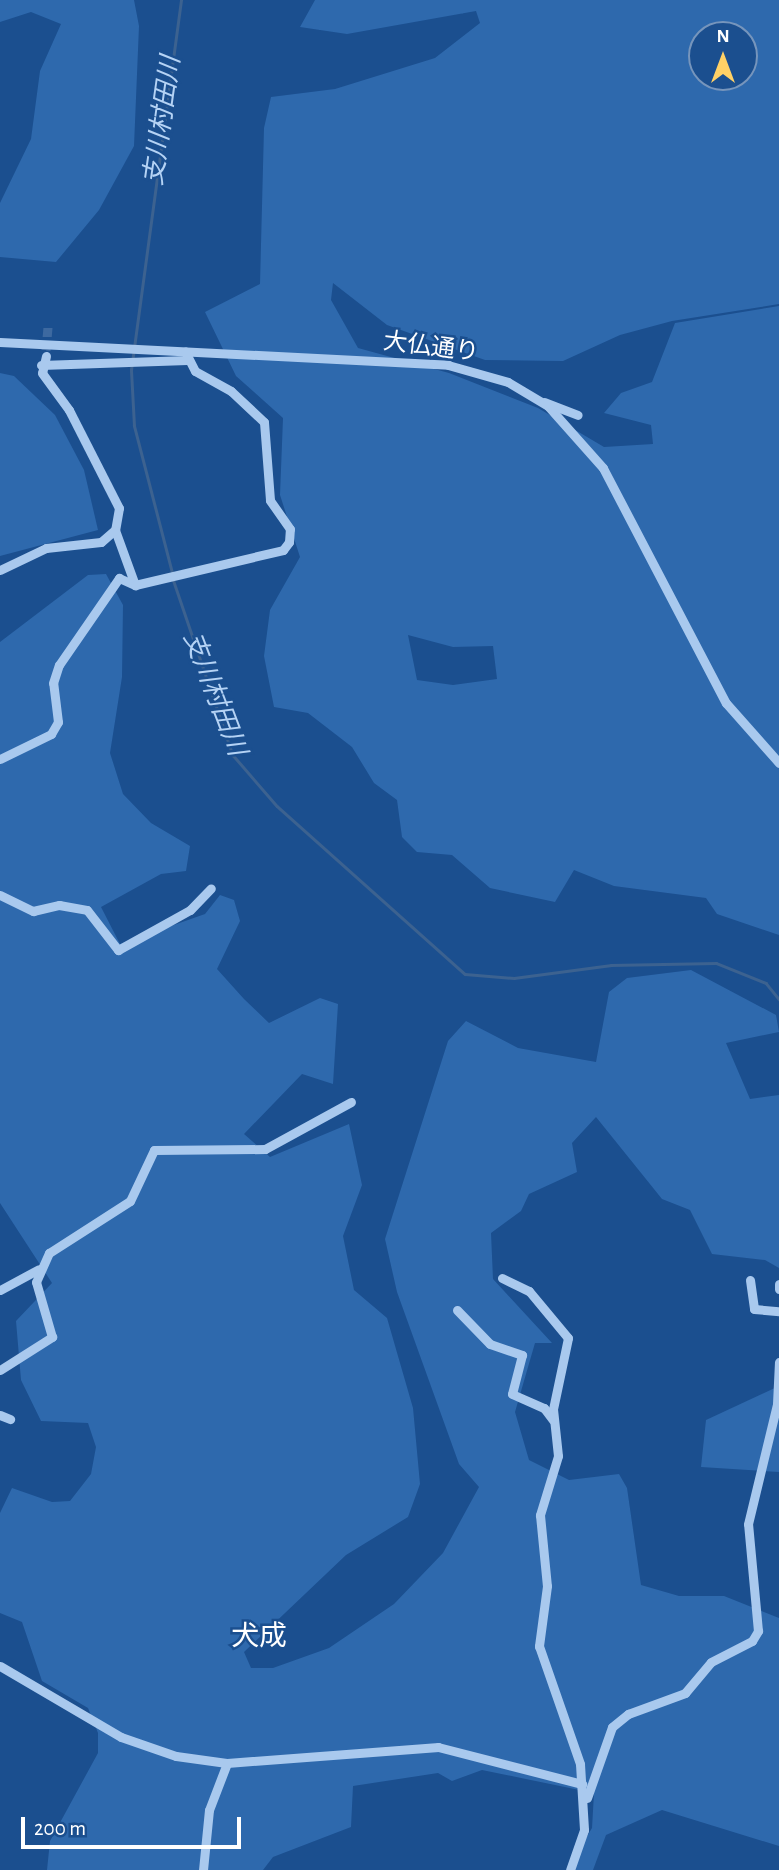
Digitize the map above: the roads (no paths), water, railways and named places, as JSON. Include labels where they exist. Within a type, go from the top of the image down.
[{"type":"street","name":"大仏通り","points":[[0,342],[146,349],[186,356],[447,365],[508,382],[542,402],[603,468],[726,703],[779,763]]},
{"type":"street","points":[[41,365],[46,356]]},
{"type":"street","points":[[0,759],[51,734],[58,722],[53,684],[59,665],[119,578],[135,584],[283,551],[290,537],[270,500],[264,422],[186,356],[143,362],[41,365]]},
{"type":"street","points":[[41,365],[119,508],[115,530],[135,584]]},
{"type":"street","points":[[542,402],[578,415]]},
{"type":"street","points":[[0,570],[46,548],[101,542],[115,530]]},
{"type":"street","points":[[0,895],[33,911],[59,905],[87,910],[118,950],[190,910],[211,888]]},
{"type":"street","points":[[0,1370],[52,1337],[36,1282],[40,1269],[57,1246],[130,1201],[154,1150],[265,1149],[351,1101]]},
{"type":"street","points":[[0,1290],[40,1269]]},
{"type":"street","points":[[502,1279],[519,1284],[537,1309],[565,1327],[554,1422],[558,1456],[540,1515],[547,1586],[539,1646],[576,1746],[582,1784],[584,1810],[580,1848],[570,1870]]},
{"type":"street","points":[[750,1280],[754,1309],[779,1311]]},
{"type":"street","points":[[457,1310],[490,1344],[522,1355],[512,1394],[544,1408],[554,1422]]},
{"type":"street","points":[[584,1810],[612,1727],[628,1714],[685,1693],[711,1662],[752,1641],[758,1630],[748,1524],[777,1404],[779,1362]]},
{"type":"street","points":[[0,1415],[10,1419]]},
{"type":"street","points":[[0,1666],[121,1737],[176,1756],[227,1763],[438,1747],[582,1784]]},
{"type":"street","points":[[203,1870],[209,1810],[227,1763]]},
{"type":"waterway","name":"支川村田川","points":[[172,573],[134,426],[131,370],[181,0]]},
{"type":"waterway","name":"支川村田川","points":[[173,579],[233,755],[277,806],[465,974],[514,978],[611,965],[716,963],[766,983],[779,999]]},
{"type":"tunnel","points":[[46,350],[48,327]]},
{"type":"district","name":"犬成","points":[[259,1637]]}]
